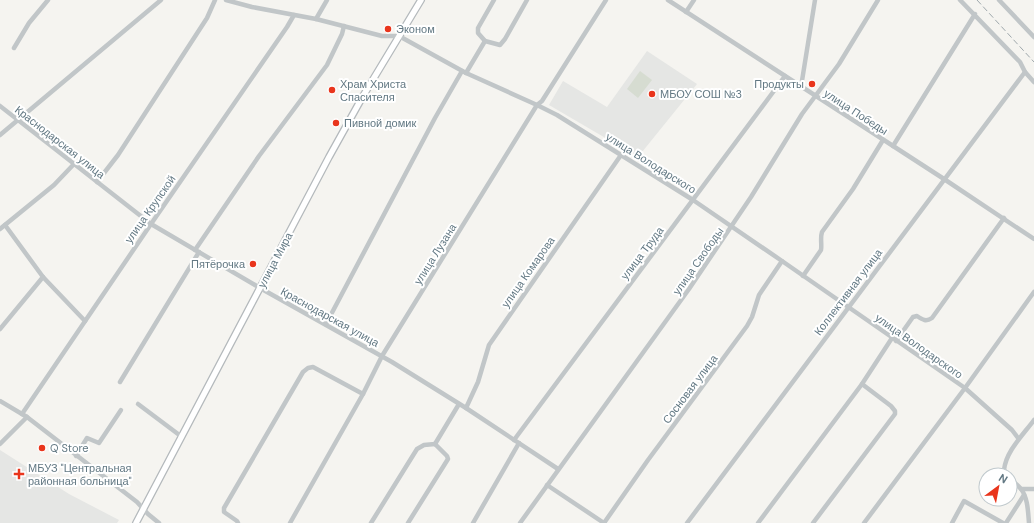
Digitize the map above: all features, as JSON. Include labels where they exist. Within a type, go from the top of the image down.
[{"type":"main road","name":"улица Мира","points":[[136,523],[329,157],[421,0]]},
{"type":"street","points":[[14,48],[29,23],[48,0]]},
{"type":"street","points":[[0,135],[161,0]]},
{"type":"street","points":[[97,182],[118,155],[207,18],[215,0]]},
{"type":"street","name":"улица Володарского","points":[[226,0],[252,7],[316,19],[382,36],[399,36],[464,72],[557,115],[693,200],[965,388],[1012,430],[1018,438]]},
{"type":"street","points":[[316,19],[327,0]]},
{"type":"street","points":[[494,0],[478,28],[478,33],[485,41],[500,45],[505,39],[527,0]]},
{"type":"street","name":"улица Лузана","points":[[290,523],[363,394],[382,356],[538,105],[606,0]]},
{"type":"street","name":"улица Победы","points":[[668,0],[1034,239]]},
{"type":"street","points":[[686,12],[694,0]]},
{"type":"street","points":[[801,87],[813,20],[815,0]]},
{"type":"street","name":"улица Свободы","points":[[520,523],[732,227],[799,120],[839,64],[878,0]]},
{"type":"street","points":[[960,0],[1020,62],[1025,72],[1034,82]]},
{"type":"street","points":[[999,0],[1034,37]]},
{"type":"street","points":[[893,146],[975,14]]},
{"type":"street","name":"улица Крупской","points":[[0,444],[24,415],[85,321],[294,15]]},
{"type":"street","points":[[120,382],[197,251],[259,156],[326,65],[342,34],[344,26]]},
{"type":"street","points":[[326,324],[435,118],[485,41]]},
{"type":"street","name":"Коллективная улица","points":[[687,523],[1025,72]]},
{"type":"street","name":"улица Труда","points":[[514,440],[785,76]]},
{"type":"street","name":"Краснодарская улица","points":[[0,106],[151,224],[260,288],[382,356],[466,408],[558,469]]},
{"type":"street","points":[[804,276],[821,250],[822,232],[853,188],[883,140]]},
{"type":"street","name":"улица Комарова","points":[[466,408],[478,382],[489,345],[621,155]]},
{"type":"street","points":[[0,229],[54,185],[74,164]]},
{"type":"street","points":[[758,523],[894,339],[913,317],[917,316],[924,321],[932,318],[1004,218]]},
{"type":"street","points":[[5,225],[42,276],[85,321]]},
{"type":"street","name":"Сосновая улица","points":[[604,523],[648,460],[747,326],[752,317],[759,295],[782,261]]},
{"type":"street","points":[[0,329],[42,276]]},
{"type":"street","points":[[864,523],[965,388],[1034,292]]},
{"type":"street","points":[[238,523],[224,512],[224,508],[300,379],[308,368],[313,368],[363,394]]},
{"type":"street","points":[[813,523],[895,414],[895,411],[891,406],[862,384]]},
{"type":"street","points":[[0,401],[24,415],[137,502],[159,523]]},
{"type":"street","points":[[138,404],[182,438]]},
{"type":"street","points":[[435,444],[459,404]]},
{"type":"street","points":[[76,456],[87,438],[99,443],[121,410]]},
{"type":"street","points":[[1004,467],[1005,462],[1018,438],[1034,420]]},
{"type":"street","points":[[473,523],[519,443]]},
{"type":"street","points":[[371,523],[417,449],[424,445],[435,444]]},
{"type":"street","points":[[408,523],[448,459],[447,456],[435,444]]},
{"type":"street","points":[[547,485],[604,523]]},
{"type":"street","points":[[1018,486],[1024,495],[1027,505],[1029,523]]},
{"type":"street","points":[[1021,489],[1034,489]]},
{"type":"street","points":[[1006,523],[1024,495]]},
{"type":"street","points":[[952,523],[964,501],[1002,523]]},
{"type":"shaded area","name":"МБОУ СОШ №3","points":[[647,51],[697,84],[638,157],[549,105],[563,81],[607,107]]},
{"type":"shaded area","points":[[640,71],[652,80],[638,98],[627,89]]},
{"type":"shaded area","name":"МБУЗ \"Центральная районная больница\"","points":[[0,450],[69,494],[119,520],[117,523],[0,523]]},
{"type":"railway","points":[[977,0],[1034,62]]},
{"type":"place","name":"Эконом","points":[[388,29]]},
{"type":"place","name":"Продукты","points":[[812,84]]},
{"type":"place","name":"Храм Христа Спасителя","points":[[332,90]]},
{"type":"place","name":"МБОУ СОШ №3","points":[[652,94]]},
{"type":"place","name":"Пивной домик","points":[[336,123]]},
{"type":"place","name":"Пятёрочка","points":[[253,264]]},
{"type":"place","name":"Q Store","points":[[42,448]]},
{"type":"place","name":"МБУЗ \"Центральная районная больница\"","points":[[19,474]]}]
